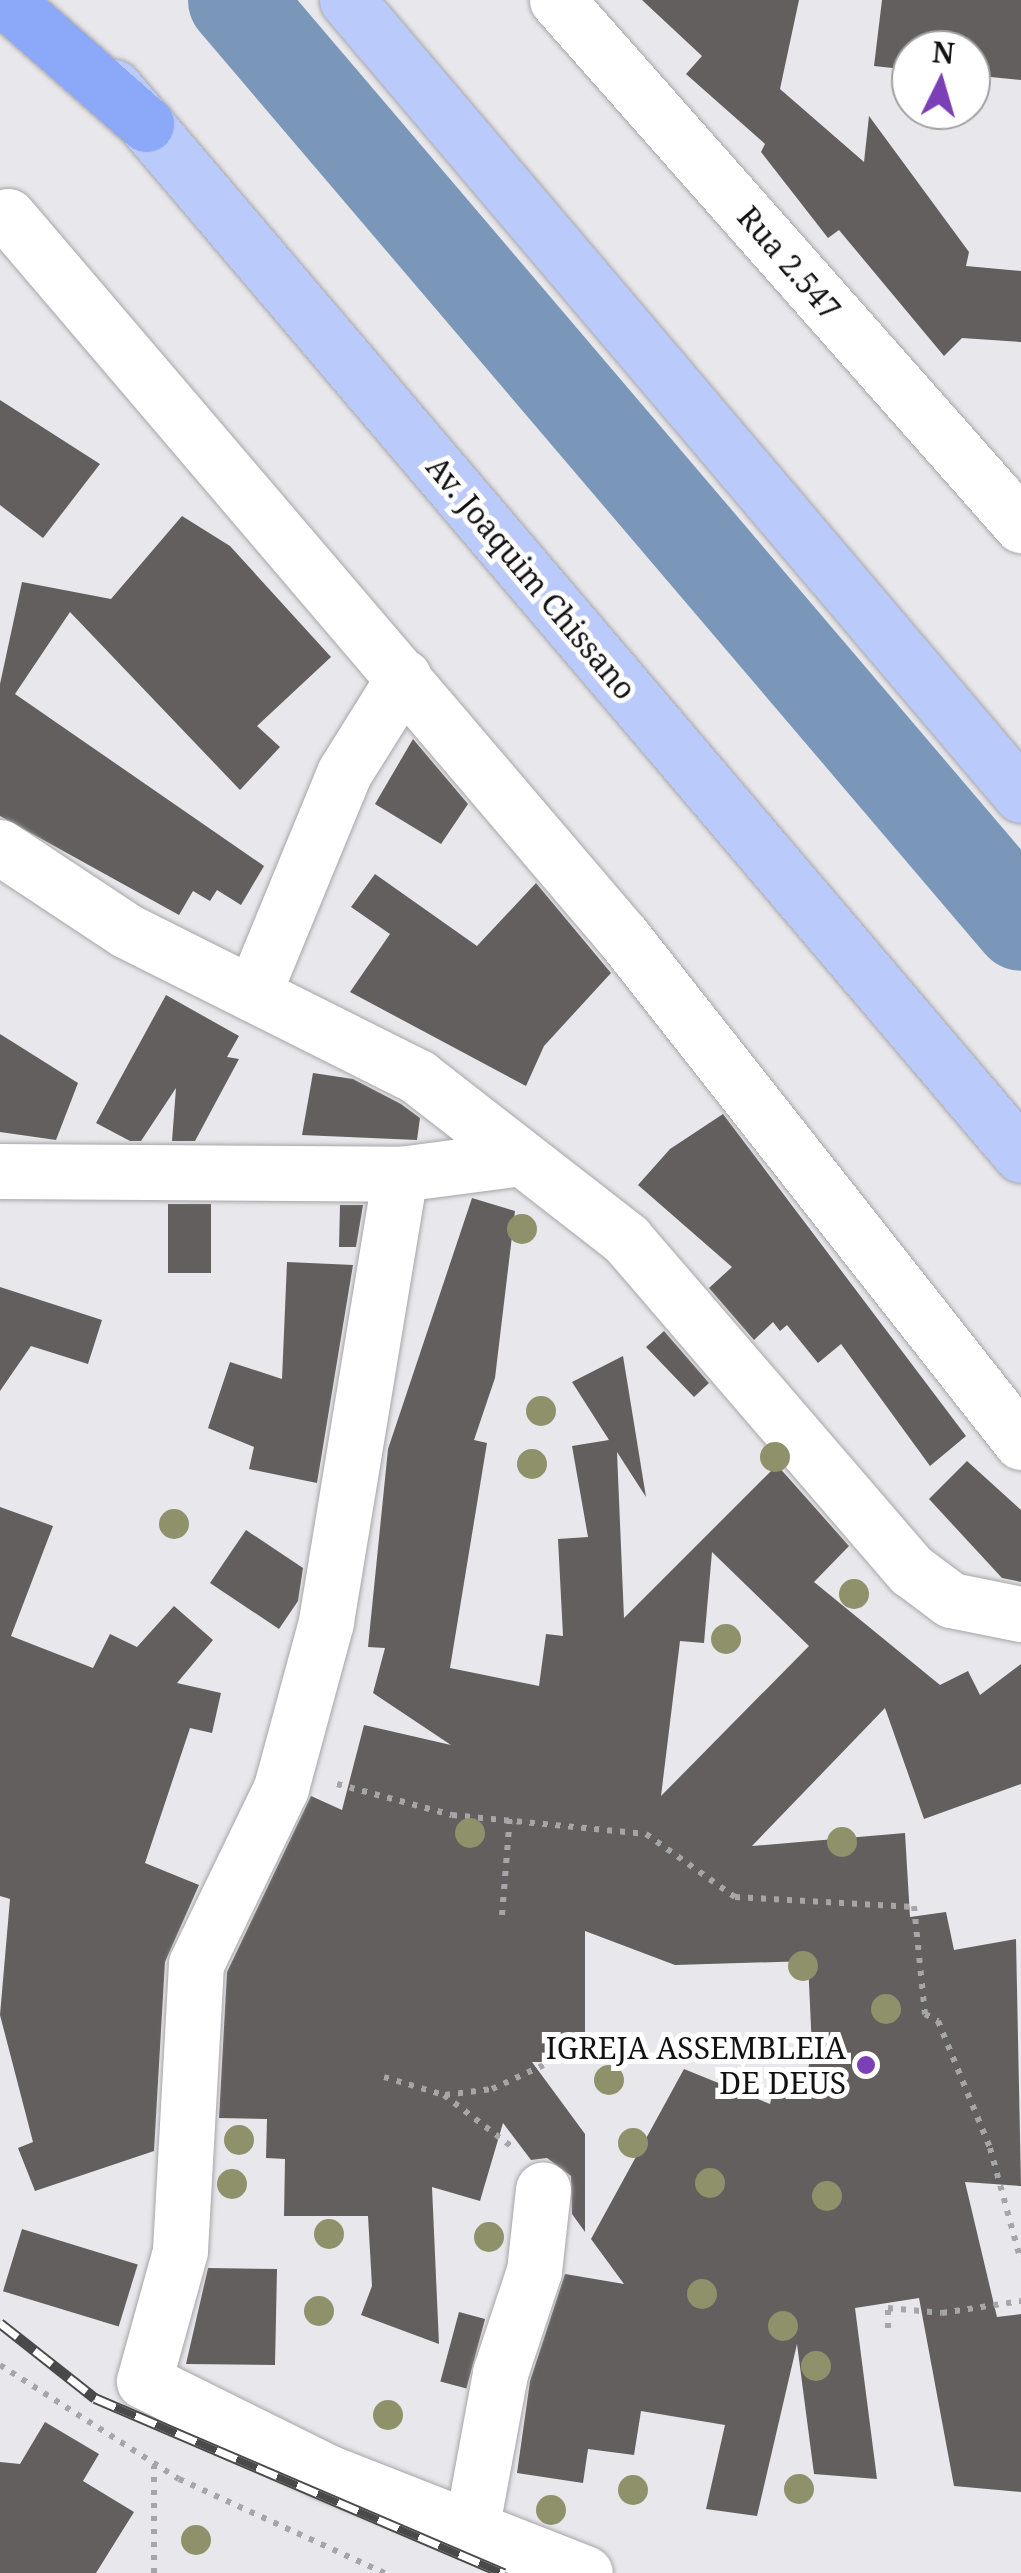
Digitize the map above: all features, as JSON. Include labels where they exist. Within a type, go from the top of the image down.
[{"type":"highway","points":[[5,0],[146,124]]},
{"type":"main road","name":"Av. Joaquim Chissano","points":[[42,0],[1021,1155]]},
{"type":"main road","points":[[347,0],[1021,795]]},
{"type":"street","name":"Rua 2.547","points":[[557,0],[1021,524]]},
{"type":"street","points":[[8,216],[623,937],[1021,1442]]},
{"type":"street","points":[[253,994],[344,772],[404,677]]},
{"type":"street","points":[[0,847],[127,931],[418,1077],[514,1159],[626,1240],[911,1570],[951,1600],[1021,1614]]},
{"type":"street","points":[[0,1171],[400,1174],[514,1159]]},
{"type":"street","points":[[400,1174],[326,1622],[286,1769],[196,1964],[180,2251],[144,2381],[471,2530],[585,2573]]},
{"type":"street","points":[[471,2530],[500,2374],[534,2271],[542,2188]]},
{"type":"path","points":[[286,1769],[452,1815],[510,1816],[646,1834],[734,1896],[914,1905],[925,2014],[938,2021],[990,2148],[1021,2261]]},
{"type":"path","points":[[502,1916],[510,1816]]},
{"type":"path","points":[[444,2095],[492,2089],[544,2065]]},
{"type":"path","points":[[384,2077],[444,2095],[510,2145],[542,2188]]},
{"type":"path","points":[[888,2328],[888,2308],[942,2313],[1021,2301]]},
{"type":"path","points":[[0,2364],[154,2465],[384,2573]]},
{"type":"path","points":[[154,2465],[154,2573]]},
{"type":"building","points":[[642,0],[799,0],[780,89],[864,162],[869,116],[969,252],[966,266],[1021,271],[1021,342],[962,338],[944,356],[839,230],[828,238],[761,152],[765,144],[686,74],[702,56]]},
{"type":"building","points":[[882,0],[1021,0],[1021,80],[991,77],[991,30],[891,30],[891,68],[874,66]]},
{"type":"building","points":[[0,400],[100,464],[43,538],[0,505]]},
{"type":"building","points":[[182,516],[230,546],[331,657],[257,726],[280,747],[240,790],[70,612],[15,694],[264,866],[241,905],[217,890],[210,901],[193,891],[179,915],[0,816],[0,684],[22,582],[111,599]]},
{"type":"building","points":[[413,739],[468,804],[441,844],[375,804]]},
{"type":"building","points":[[375,874],[477,946],[536,883],[611,973],[544,1046],[526,1086],[350,992],[390,934],[351,907]]},
{"type":"building","points":[[166,995],[239,1036],[227,1057],[239,1059],[195,1141],[172,1141],[176,1088],[141,1141],[130,1141],[96,1123]]},
{"type":"building","points":[[0,1034],[78,1083],[56,1140],[0,1132]]},
{"type":"building","points":[[313,1073],[353,1079],[401,1104],[420,1118],[417,1140],[302,1135]]},
{"type":"building","points":[[723,1114],[966,1436],[930,1466],[841,1344],[818,1363],[787,1325],[780,1331],[773,1322],[754,1340],[709,1288],[732,1267],[638,1185],[670,1149]]},
{"type":"building","points":[[472,1198],[515,1211],[495,1378],[474,1440],[487,1443],[450,1668],[539,1686],[546,1634],[563,1636],[558,1539],[588,1537],[572,1446],[609,1440],[572,1382],[623,1356],[646,1497],[617,1452],[624,1618],[777,1465],[849,1546],[814,1582],[940,1685],[968,1671],[980,1695],[1021,1664],[1021,1784],[924,1819],[885,1708],[752,1846],[905,1833],[910,1917],[946,1912],[954,1950],[1016,1939],[1021,2186],[965,2182],[997,2317],[1021,2314],[1021,2492],[954,2486],[919,2298],[855,2308],[877,2479],[814,2474],[797,2344],[757,2516],[706,2509],[725,2425],[641,2411],[634,2455],[588,2449],[583,2483],[517,2473],[530,2381],[565,2274],[624,2284],[591,2239],[684,2069],[770,2104],[774,2088],[803,2095],[812,2049],[808,1961],[675,1965],[585,1931],[585,2062],[532,2062],[585,2134],[585,2232],[572,2214],[571,2176],[547,2158],[531,2160],[503,2123],[480,2201],[432,2187],[439,2344],[361,2315],[372,2286],[368,2216],[284,2216],[285,2159],[266,2158],[267,2119],[219,2118],[227,1972],[311,1796],[342,1810],[364,1725],[451,1745],[373,1693],[385,1648],[368,1647],[388,1449]],"holes":[[[712,1552],[809,1646],[661,1796],[680,1641],[704,1643]]]},
{"type":"building","points":[[168,1204],[211,1204],[211,1273],[168,1273]]},
{"type":"building","points":[[340,1205],[363,1205],[356,1247],[339,1247]]},
{"type":"building","points":[[287,1262],[353,1265],[317,1483],[249,1469],[254,1447],[208,1428],[230,1362],[282,1379]]},
{"type":"building","points":[[0,1287],[102,1320],[88,1364],[31,1346],[0,1391]]},
{"type":"building","points":[[664,1331],[709,1383],[694,1397],[646,1347]]},
{"type":"building","points":[[967,1461],[1021,1510],[1021,1582],[1002,1578],[929,1499]]},
{"type":"building","points":[[0,1507],[53,1526],[11,1636],[93,1668],[110,1634],[137,1647],[174,1606],[213,1640],[177,1683],[221,1693],[212,1733],[190,1728],[145,1863],[199,1885],[165,1962],[154,2151],[35,2191],[18,2148],[33,2142],[0,2015],[10,1899],[0,1896]]},
{"type":"building","points":[[246,1530],[303,1568],[298,1601],[279,1629],[210,1583]]},
{"type":"building","points":[[22,2229],[138,2264],[119,2327],[3,2291]]},
{"type":"building","points":[[208,2268],[277,2269],[275,2365],[186,2364]]},
{"type":"building","points":[[459,2312],[485,2319],[466,2389],[440,2382]]},
{"type":"building","points":[[45,2422],[99,2454],[83,2481],[134,2512],[96,2573],[0,2573],[0,2462],[20,2464]]},
{"type":"waterway","points":[[235,0],[1021,923]]},
{"type":"railway","points":[[0,2323],[95,2398],[504,2573]]},
{"type":"place","name":"IGREJA ASSEMBLEIA DE DEUS","points":[[866,2065]]}]
